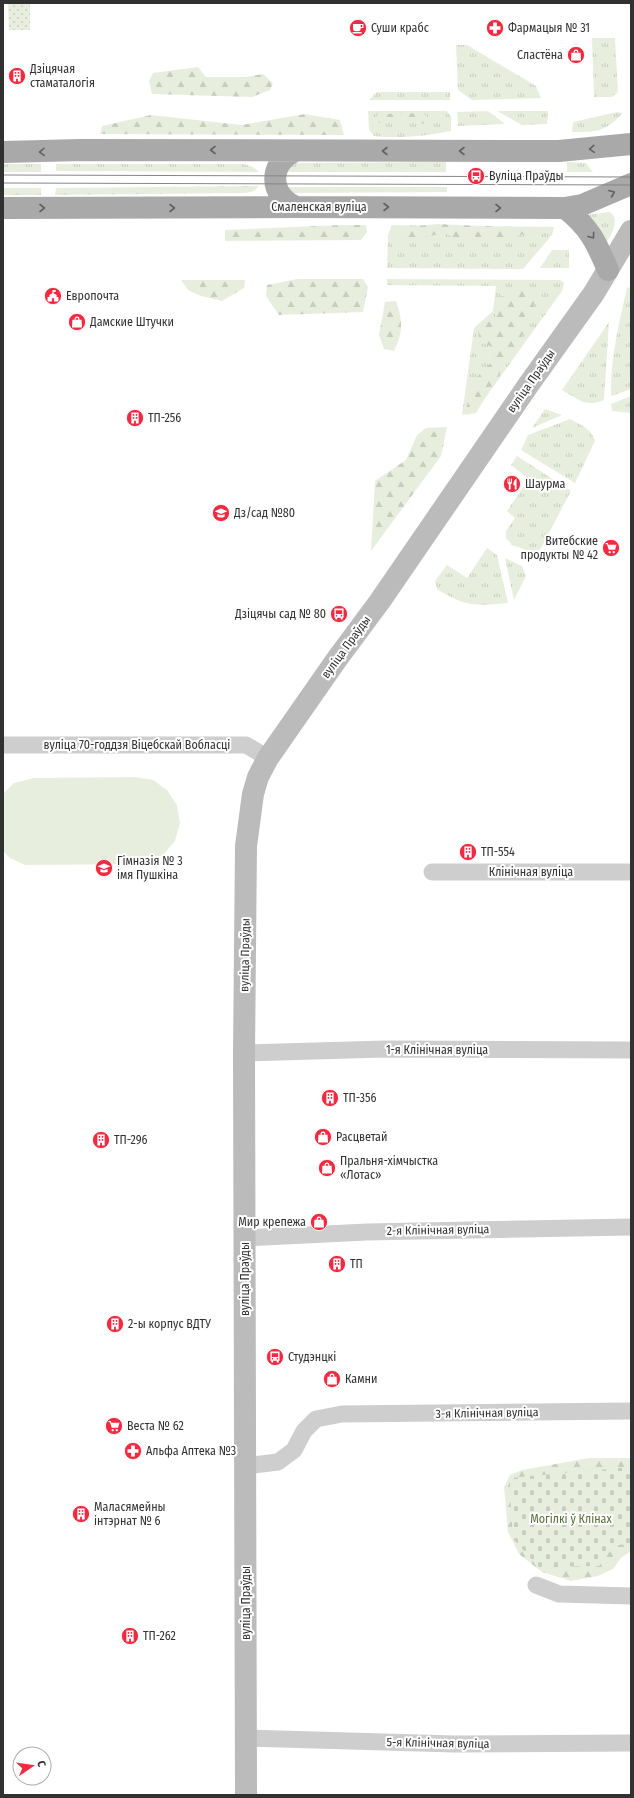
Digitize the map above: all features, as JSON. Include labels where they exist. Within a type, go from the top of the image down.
[{"type":"main road","points":[[3,152],[81,150],[560,151],[631,144]]},
{"type":"main road","points":[[245,207],[257,199],[261,193],[265,180],[262,166],[253,154],[247,150]]},
{"type":"main road","points":[[295,151],[288,154],[278,165],[275,180],[279,194],[289,204],[296,207]]},
{"type":"main road","name":"Смаленская вуліца","points":[[3,208],[565,208],[582,205],[631,184]]},
{"type":"main road","points":[[565,208],[580,220],[595,240],[608,270]]},
{"type":"main road","name":"вуліца Праўды","points":[[246,1795],[244,1053],[246,846],[253,794],[258,777],[268,758],[337,659],[380,601],[520,397],[594,293],[631,231]]},
{"type":"street","name":"вуліца 70-годдзя Віцебскай Вобласці","points":[[3,746],[246,745],[268,758]]},
{"type":"street","name":"Клінічная вуліца","points":[[432,872],[631,872]]},
{"type":"street","name":"1-я Клінічная вуліца","points":[[244,1053],[385,1049],[631,1050]]},
{"type":"street","name":"2-я Клінічная вуліца","points":[[245,1238],[367,1232],[631,1227]]},
{"type":"street","name":"3-я Клінічная вуліца","points":[[245,1466],[278,1462],[294,1450],[304,1431],[316,1419],[342,1414],[631,1411]]},
{"type":"street","points":[[536,1585],[559,1594],[631,1596]]},
{"type":"street","name":"5-я Клінічная вуліца","points":[[246,1738],[454,1744],[631,1743]]},
{"type":"green space","points":[[8,3],[30,3],[30,30],[9,30]]},
{"type":"green space","points":[[592,38],[615,38],[618,92],[612,97],[594,97]]},
{"type":"green space","points":[[456,45],[467,45],[536,86],[541,98],[472,100],[458,90]]},
{"type":"green space","points":[[198,67],[206,77],[246,77],[263,74],[273,83],[270,90],[252,97],[152,94],[149,81],[153,73]]},
{"type":"green space","points":[[377,92],[450,92],[450,100],[369,100]]},
{"type":"green space","points":[[368,111],[447,111],[451,117],[451,131],[412,136],[374,136],[369,130]]},
{"type":"green space","points":[[488,111],[505,124],[458,126],[457,112]]},
{"type":"green space","points":[[497,111],[548,111],[547,124],[522,125]]},
{"type":"green space","points":[[617,112],[623,113],[611,124],[600,130],[572,132],[573,122]]},
{"type":"green space","points":[[424,113],[427,118],[423,124],[395,120],[380,123],[375,120],[378,114]]},
{"type":"green space","points":[[305,114],[340,120],[344,135],[100,134],[102,126],[151,115],[241,125]]},
{"type":"green space","points":[[446,162],[446,172],[283,172],[295,163]]},
{"type":"green space","points":[[567,162],[586,163],[593,172],[567,172]]},
{"type":"green space","points":[[3,164],[41,164],[41,172],[3,172]]},
{"type":"green space","points":[[56,164],[244,164],[253,167],[259,172],[56,171]]},
{"type":"green space","points":[[259,186],[254,191],[246,193],[55,195],[56,188]]},
{"type":"green space","points":[[285,187],[447,187],[447,192],[291,193]]},
{"type":"green space","points":[[3,188],[41,188],[41,195],[3,195]]},
{"type":"green space","points":[[609,212],[615,218],[615,223],[606,244],[586,215]]},
{"type":"green space","points":[[438,224],[525,228],[524,234],[497,239],[456,239],[445,233],[403,241],[394,233],[395,228]]},
{"type":"green space","points":[[366,225],[367,232],[361,240],[225,241],[225,230]]},
{"type":"green space","points":[[392,225],[554,227],[552,235],[523,269],[387,268],[388,235]]},
{"type":"green space","points":[[552,250],[569,250],[569,268],[540,268]]},
{"type":"green space","points":[[297,279],[363,279],[368,287],[363,312],[279,315],[266,296],[267,285]]},
{"type":"green space","points":[[387,279],[560,280],[564,283],[562,291],[476,411],[462,415],[474,328],[493,311],[496,286],[387,285]]},
{"type":"green space","points":[[181,280],[245,280],[244,288],[222,301],[201,296],[188,290]]},
{"type":"green space","points":[[631,287],[631,389],[611,396],[612,369],[616,342],[627,288]]},
{"type":"green space","points":[[519,289],[537,289],[532,319],[476,413],[465,415],[472,382],[495,359],[492,347],[479,341],[478,324],[494,321],[500,297]]},
{"type":"green space","points":[[396,301],[400,314],[401,326],[399,338],[394,351],[384,349],[379,335],[385,302]]},
{"type":"green space","points":[[609,322],[604,400],[587,403],[562,390]]},
{"type":"green space","points":[[631,396],[631,413],[612,411],[611,404]]},
{"type":"green space","points":[[545,409],[562,415],[532,428]]},
{"type":"green space","points":[[570,419],[588,430],[595,441],[575,483],[521,450],[528,435]]},
{"type":"green space","points":[[447,427],[441,456],[371,551],[375,481],[406,460],[417,435],[426,428]]},
{"type":"green space","points":[[517,456],[571,491],[540,550],[532,552],[512,545],[506,538],[506,531],[515,518],[507,511],[529,479],[511,465]]},
{"type":"green space","points":[[487,548],[497,555],[508,603],[487,605],[471,604],[456,599],[437,589],[435,581],[447,565],[467,578]]},
{"type":"green space","points":[[505,558],[522,566],[526,576],[514,600]]},
{"type":"green space","points":[[135,777],[153,780],[167,790],[177,805],[180,823],[175,841],[163,855],[144,864],[25,865],[10,858],[3,851],[3,794],[14,783],[34,778]]},
{"type":"green space","name":"Могілкі ў Клінах","points":[[589,1458],[631,1458],[631,1551],[621,1558],[613,1569],[598,1576],[571,1581],[542,1572],[519,1554],[508,1532],[504,1487],[510,1475],[522,1470]]},
{"type":"green space","name":"Могілкі ў Клінах","points":[[631,1467],[631,1543],[613,1546],[599,1566],[539,1567],[513,1539],[509,1478]]},
{"type":"tram line","points":[[3,175],[631,177]]},
{"type":"tram line","points":[[3,183],[631,185]]},
{"type":"place","name":"Суши крабс","points":[[358,28]]},
{"type":"place","name":"Фармацыя № 31","points":[[495,28]]},
{"type":"place","name":"Сластёна","points":[[576,55]]},
{"type":"place","name":"Дзіцячая стаматалогія","points":[[17,76]]},
{"type":"place","name":"Вуліца Праўды","points":[[476,176]]},
{"type":"place","name":"Европочта","points":[[53,296]]},
{"type":"place","name":"Дамские Штучки","points":[[77,322]]},
{"type":"place","name":"ТП-256","points":[[135,418]]},
{"type":"place","name":"Шаурма","points":[[512,484]]},
{"type":"place","name":"Дз/сад №80","points":[[221,513]]},
{"type":"place","name":"Витебские продукты № 42","points":[[611,548]]},
{"type":"place","name":"Дзіцячы сад № 80","points":[[339,614]]},
{"type":"place","name":"ТП-554","points":[[468,852]]},
{"type":"place","name":"Гімназія № 3 імя Пушкіна","points":[[104,868]]},
{"type":"place","name":"ТП-356","points":[[330,1098]]},
{"type":"place","name":"Расцветай","points":[[323,1137]]},
{"type":"place","name":"ТП-296","points":[[101,1140]]},
{"type":"place","name":"Пральня-хімчыстка «Лотас»","points":[[327,1168]]},
{"type":"place","name":"Мир крепежа","points":[[319,1222]]},
{"type":"place","name":"ТП","points":[[337,1264]]},
{"type":"place","name":"2-ы корпус ВДТУ","points":[[115,1324]]},
{"type":"place","name":"Студэнцкі","points":[[275,1357]]},
{"type":"place","name":"Камни","points":[[332,1379]]},
{"type":"place","name":"Веста № 62","points":[[114,1426]]},
{"type":"place","name":"Альфа Аптека №3","points":[[133,1451]]},
{"type":"place","name":"Маласямейны інтэрнат № 6","points":[[81,1514]]},
{"type":"place","name":"ТП-262","points":[[130,1636]]}]
